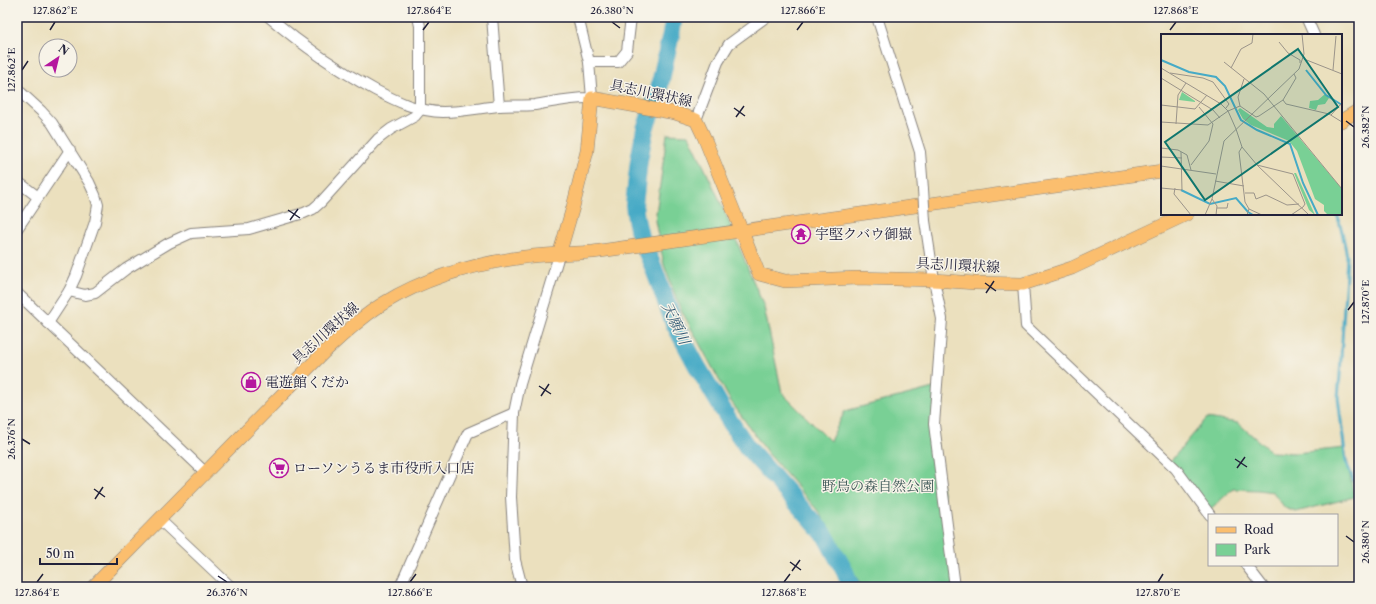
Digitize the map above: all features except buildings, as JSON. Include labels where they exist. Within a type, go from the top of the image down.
[{"type":"main road","name":"具志川環状線","points":[[559,255],[587,151],[592,98],[675,113],[696,120],[759,274],[785,281],[857,278],[1023,284],[1072,268],[1185,215]]},
{"type":"main road","points":[[1342,120],[1359,110]]},
{"type":"main road","name":"具志川環状線","points":[[93,587],[323,353],[352,326],[383,304],[416,286],[449,273],[479,265],[518,258],[593,252],[1161,171]]},
{"type":"street","points":[[270,17],[308,48],[349,76],[387,96],[420,110],[444,112],[499,106],[533,105],[580,97],[592,98],[589,62],[578,17]]},
{"type":"street","points":[[69,291],[85,295],[95,293],[126,269],[169,243],[191,233],[249,229],[308,211],[321,202],[378,140],[391,129],[415,116],[420,110],[420,26],[418,17]]},
{"type":"street","points":[[492,17],[499,106]]},
{"type":"street","points":[[589,62],[618,62],[627,51],[632,17]]},
{"type":"street","points":[[696,120],[718,62],[729,44],[766,17]]},
{"type":"street","points":[[877,17],[920,152],[925,221],[934,280],[942,319],[934,424],[955,587]]},
{"type":"street","points":[[1306,17],[1314,34]]},
{"type":"street","points":[[17,89],[52,123],[89,182],[98,205],[95,222],[79,268],[69,291],[48,323]]},
{"type":"street","points":[[17,229],[70,150]]},
{"type":"street","points":[[17,181],[38,197]]},
{"type":"street","points":[[522,587],[515,560],[511,497],[514,412],[520,384],[559,255]]},
{"type":"street","points":[[1023,284],[1026,326],[1176,469],[1209,514]]},
{"type":"street","points":[[17,293],[205,472]]},
{"type":"street","points":[[400,587],[468,433],[514,412]]},
{"type":"street","points":[[160,519],[231,587]]},
{"type":"street","points":[[1247,566],[1262,587]]},
{"type":"green space","name":"野鳥の森自然公園","points":[[667,134],[689,135],[721,203],[764,307],[782,393],[830,441],[845,411],[937,387],[934,424],[955,587],[862,587],[818,511],[767,452],[730,400],[679,306],[664,265],[655,221]]},
{"type":"green space","points":[[1207,418],[1238,423],[1271,452],[1295,453],[1345,448],[1354,497],[1296,512],[1285,508],[1273,492],[1233,489],[1207,512],[1169,463]]},
{"type":"waterway","name":"天願川","points":[[674,17],[658,93],[645,129],[639,160],[634,205],[640,237],[652,264],[674,323],[697,366],[729,420],[747,447],[825,535],[845,572],[851,587]]},
{"type":"waterway","points":[[1337,215],[1347,256],[1338,397],[1346,462],[1359,493]]},
{"type":"place","name":"宇堅クバウ御嶽","points":[[801,234]]},
{"type":"place","name":"電遊館くだか","points":[[251,382]]},
{"type":"place","name":"ローソンうるま市役所入口店","points":[[279,468]]}]
